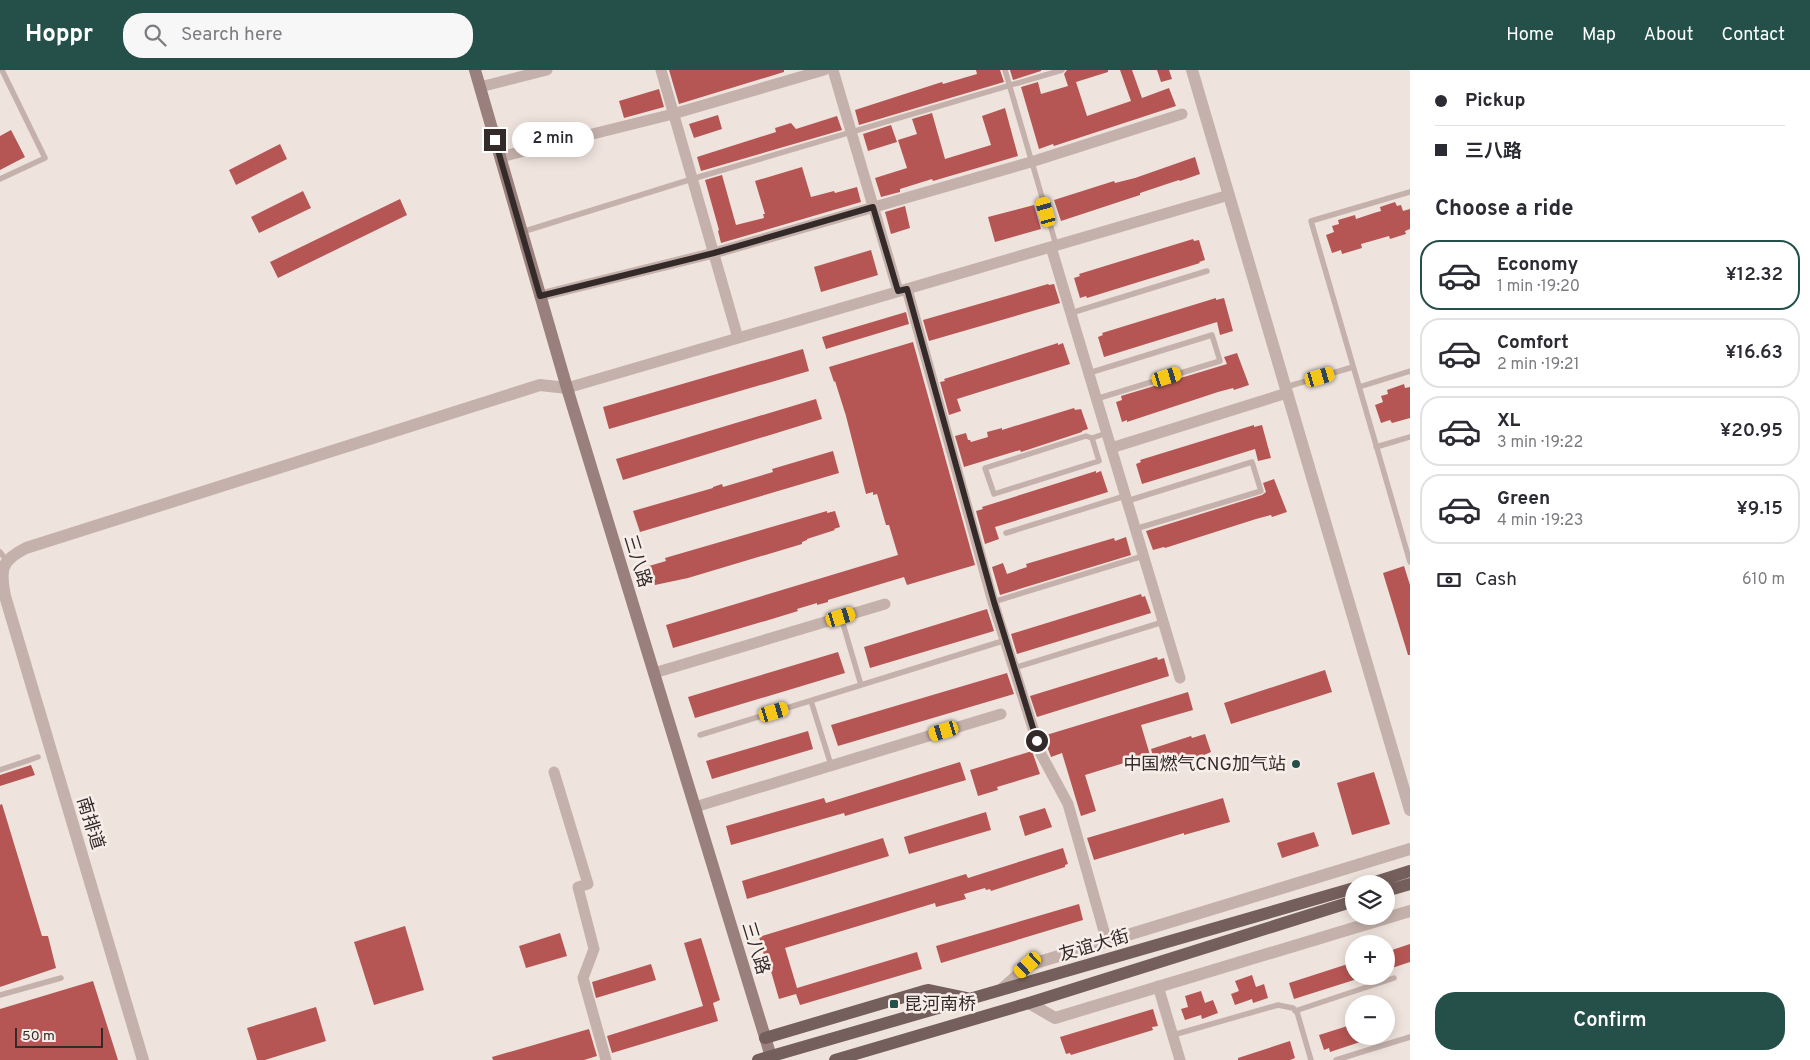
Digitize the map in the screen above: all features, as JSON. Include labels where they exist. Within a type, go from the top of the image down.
[{"type":"main road","name":"三八路","points":[[475,70],[567,388],[765,1038],[767,1059]]},
{"type":"main road","points":[[1395,876],[1410,871]]},
{"type":"main road","points":[[1395,888],[1410,884]]},
{"type":"main road","name":"友谊大街","points":[[767,1059],[969,998],[1345,891]]},
{"type":"main road","name":"友谊大街","points":[[835,1060],[1029,1003],[1345,904]]},
{"type":"main road","points":[[765,1038],[929,990],[969,998]]},
{"type":"street","points":[[480,87],[547,70]]},
{"type":"street","points":[[661,70],[738,338]]},
{"type":"street","points":[[500,157],[673,114],[824,70]]},
{"type":"street","points":[[833,70],[873,207],[902,290],[1041,754],[1068,804],[1108,942]]},
{"type":"street","points":[[1192,70],[1410,810]]},
{"type":"street","points":[[540,296],[714,253],[1031,162],[1182,114]]},
{"type":"street","points":[[3,556],[540,385],[567,388],[1229,195]]},
{"type":"street","points":[[1053,246],[1070,313],[1180,678]]},
{"type":"street","points":[[1111,448],[1286,390]]},
{"type":"street","name":"南排道","points":[[3,556],[4,563],[1,576],[5,596],[143,1060]]},
{"type":"street","points":[[654,673],[885,604]]},
{"type":"street","points":[[695,807],[1001,714]]},
{"type":"street","points":[[554,772],[588,884],[578,887],[594,949],[583,978],[606,1060]]},
{"type":"street","points":[[1002,989],[1028,965],[1410,849]]},
{"type":"street","points":[[1029,1003],[1055,1018],[1410,911]]},
{"type":"street","points":[[1158,986],[1180,1060]]},
{"type":"lane","points":[[0,179],[45,158],[2,70]]},
{"type":"lane","points":[[1005,70],[1053,246]]},
{"type":"lane","points":[[522,232],[692,179],[1062,70]]},
{"type":"lane","points":[[1410,192],[1311,221],[1410,562]]},
{"type":"lane","points":[[1070,313],[1208,270]]},
{"type":"lane","points":[[1089,373],[1212,335],[1220,361],[1096,399]]},
{"type":"lane","points":[[1286,390],[1353,367]]},
{"type":"lane","points":[[1359,387],[1410,371]]},
{"type":"lane","points":[[1092,438],[1099,461],[994,494],[985,468],[1086,436],[1092,438],[1107,433]]},
{"type":"lane","points":[[1376,447],[1410,436]]},
{"type":"lane","points":[[1006,534],[1252,462],[1261,490],[1135,529]]},
{"type":"lane","points":[[994,602],[1143,556]]},
{"type":"lane","points":[[841,617],[861,685]]},
{"type":"lane","points":[[1014,668],[1163,622]]},
{"type":"lane","points":[[700,735],[1006,640]]},
{"type":"lane","points":[[811,701],[831,765]]},
{"type":"lane","points":[[0,770],[38,757]]},
{"type":"lane","points":[[0,995],[61,978]]},
{"type":"lane","points":[[1295,1011],[1373,985]]},
{"type":"lane","points":[[1172,1035],[1278,1004],[1293,1008],[1295,1011],[1311,1060]]},
{"type":"lane","points":[[1336,1060],[1410,1037]]},
{"type":"building","points":[[669,70],[784,70],[784,72],[679,104]]},
{"type":"building","points":[[976,70],[1000,70],[1004,82],[859,125],[855,110],[942,82],[943,84],[977,74]]},
{"type":"building","points":[[1010,70],[1041,70],[1041,71],[1013,80]]},
{"type":"building","points":[[1067,70],[1108,70],[1108,72],[1076,82],[1087,116],[1131,101],[1120,70],[1132,70],[1142,98],[1169,88],[1176,106],[1054,146],[1053,144],[1039,149],[1021,87],[1038,82],[1041,94],[1068,86],[1064,74]]},
{"type":"building","points":[[1157,70],[1169,70],[1172,79],[1161,82]]},
{"type":"building","points":[[659,89],[664,107],[624,118],[619,101]]},
{"type":"building","points":[[1005,108],[1018,156],[933,181],[932,179],[900,189],[900,192],[881,197],[875,178],[907,168],[898,140],[917,134],[912,119],[932,113],[945,159],[991,145],[982,116]]},
{"type":"building","points":[[718,115],[722,129],[694,138],[689,124]]},
{"type":"building","points":[[837,116],[842,130],[701,171],[697,157],[776,132],[775,128],[791,123],[796,129]]},
{"type":"building","points":[[891,125],[897,142],[868,151],[863,134]]},
{"type":"building","points":[[11,130],[25,157],[0,170],[0,136]]},
{"type":"building","points":[[280,144],[287,159],[236,185],[229,170]]},
{"type":"building","points":[[1195,157],[1200,174],[1061,221],[1054,200],[1114,181],[1115,183],[1135,178]]},
{"type":"building","points":[[802,167],[811,197],[857,187],[861,202],[721,243],[705,180],[722,175],[736,225],[764,218],[763,214],[765,214],[755,181]]},
{"type":"building","points":[[303,191],[311,208],[259,233],[251,217]]},
{"type":"building","points":[[400,199],[407,215],[278,278],[270,262]]},
{"type":"building","points":[[1395,202],[1397,206],[1401,205],[1403,211],[1410,209],[1410,229],[1405,231],[1406,234],[1390,239],[1389,236],[1361,244],[1362,248],[1342,254],[1341,250],[1332,253],[1326,235],[1334,232],[1332,226],[1339,224],[1338,220],[1355,215],[1356,219],[1381,211],[1380,207]]},
{"type":"building","points":[[1034,205],[1041,229],[995,242],[988,217]]},
{"type":"building","points":[[905,206],[910,228],[891,234],[885,212]]},
{"type":"building","points":[[1193,239],[1194,241],[1199,240],[1205,260],[1200,263],[1087,298],[1086,296],[1080,298],[1074,278],[1080,276],[1079,274]]},
{"type":"building","points":[[871,250],[878,275],[821,292],[814,267]]},
{"type":"building","points":[[1048,284],[1054,284],[1060,303],[929,341],[923,320]]},
{"type":"building","points":[[1216,298],[1216,300],[1224,298],[1233,331],[1220,335],[1217,322],[1104,357],[1098,337],[1103,335],[1102,333]]},
{"type":"building","points":[[906,312],[909,324],[826,349],[822,337]]},
{"type":"building","points":[[913,342],[975,565],[907,585],[904,577],[828,600],[828,602],[817,605],[817,603],[797,609],[798,611],[673,648],[666,625],[898,555],[889,525],[886,525],[877,494],[873,495],[873,492],[866,494],[846,416],[829,367]]},
{"type":"building","points":[[1058,343],[1058,345],[1063,343],[1070,364],[957,399],[961,411],[949,415],[940,382],[945,381],[944,379]]},
{"type":"building","points":[[803,349],[809,371],[609,429],[603,407]]},
{"type":"building","points":[[1237,353],[1249,385],[1234,390],[1233,388],[1218,392],[1122,422],[1116,402],[1122,400],[1121,396],[1227,364],[1224,357]]},
{"type":"building","points":[[1404,384],[1405,388],[1410,387],[1410,418],[1392,423],[1390,420],[1381,423],[1375,405],[1383,402],[1381,396],[1388,394],[1387,390]]},
{"type":"building","points":[[816,399],[822,419],[623,480],[616,459]]},
{"type":"building","points":[[1074,408],[1075,410],[1081,409],[1088,429],[1021,452],[1020,450],[964,467],[955,436],[966,433],[968,440],[971,442],[988,437],[987,432],[1002,428],[1002,430]]},
{"type":"building","points":[[1254,425],[1254,427],[1262,425],[1271,458],[1258,461],[1255,449],[1142,484],[1136,464],[1141,462],[1140,460]]},
{"type":"building","points":[[833,451],[839,473],[640,532],[633,511],[722,484],[723,487],[773,472],[772,469]]},
{"type":"building","points":[[1096,471],[1096,473],[1101,471],[1108,492],[995,527],[999,539],[985,544],[976,511],[983,509],[982,507]]},
{"type":"building","points":[[1274,479],[1287,512],[1272,517],[1271,515],[1256,519],[1165,548],[1153,550],[1146,531],[1262,495],[1266,492],[1263,483]]},
{"type":"building","points":[[827,511],[827,513],[835,511],[840,527],[807,539],[802,544],[688,578],[655,585],[649,566],[666,561],[665,558]]},
{"type":"building","points":[[1126,537],[1131,555],[1000,595],[992,567],[1003,563],[1007,574],[1027,567],[1026,564],[1114,538],[1115,541]]},
{"type":"building","points":[[1404,566],[1410,585],[1410,655],[1408,655],[1383,573]]},
{"type":"building","points":[[1141,594],[1142,597],[1145,596],[1151,613],[1017,654],[1011,634]]},
{"type":"building","points":[[987,609],[994,631],[870,668],[864,647]]},
{"type":"building","points":[[838,652],[845,673],[695,718],[688,697]]},
{"type":"building","points":[[1157,657],[1158,660],[1164,658],[1169,676],[1037,717],[1030,696]]},
{"type":"building","points":[[1325,670],[1332,692],[1231,724],[1224,703]]},
{"type":"building","points":[[1007,673],[1014,694],[838,746],[831,725]]},
{"type":"building","points":[[1188,692],[1193,710],[1141,725],[1150,755],[1085,775],[1096,811],[1081,816],[1062,753],[1051,757],[1043,736]]},
{"type":"building","points":[[808,731],[813,749],[712,779],[706,761]]},
{"type":"building","points":[[1205,734],[1211,752],[1204,756],[1157,770],[1151,749],[1191,736],[1192,738]]},
{"type":"building","points":[[1032,751],[1040,774],[997,787],[998,790],[978,796],[970,770]]},
{"type":"building","points":[[960,762],[966,780],[845,816],[844,813],[731,845],[726,826],[824,798],[826,803]]},
{"type":"building","points":[[31,765],[35,775],[0,786],[0,775]]},
{"type":"building","points":[[1374,772],[1390,824],[1352,835],[1337,783]]},
{"type":"building","points":[[1223,798],[1230,822],[1184,835],[1184,833],[1094,860],[1087,838]]},
{"type":"building","points":[[2,804],[42,936],[48,936],[56,968],[0,987],[0,805]]},
{"type":"building","points":[[1045,808],[1052,827],[1025,836],[1019,816]]},
{"type":"building","points":[[986,812],[991,830],[909,854],[904,837]]},
{"type":"building","points":[[1314,832],[1319,846],[1282,858],[1277,843]]},
{"type":"building","points":[[883,838],[889,856],[747,899],[742,881]]},
{"type":"building","points":[[1063,848],[1068,864],[1065,867],[991,891],[985,888],[964,894],[966,899],[936,907],[935,903],[785,948],[797,988],[917,952],[922,969],[800,1005],[796,994],[779,999],[759,937],[966,874],[968,878]]},
{"type":"building","points":[[1079,904],[1083,920],[941,963],[936,946]]},
{"type":"building","points":[[405,926],[424,990],[374,1005],[354,942]]},
{"type":"building","points":[[560,933],[567,956],[526,968],[519,946]]},
{"type":"building","points":[[701,938],[720,1000],[713,1003],[718,1021],[612,1053],[607,1036],[703,1006],[684,943]]},
{"type":"building","points":[[1410,944],[1410,962],[1395,967],[1395,949]]},
{"type":"building","points":[[651,964],[656,980],[596,998],[592,982]]},
{"type":"building","points":[[1345,965],[1345,983],[1294,999],[1289,983]]},
{"type":"building","points":[[1252,975],[1256,987],[1264,984],[1268,998],[1253,1003],[1252,999],[1235,1005],[1231,994],[1239,991],[1235,981]]},
{"type":"building","points":[[93,981],[118,1060],[0,1060],[0,1009]]},
{"type":"building","points":[[1201,991],[1205,1003],[1213,1000],[1218,1013],[1202,1019],[1201,1015],[1185,1020],[1181,1009],[1188,1007],[1185,996]]},
{"type":"building","points":[[316,1007],[326,1041],[265,1060],[257,1060],[247,1028]]},
{"type":"building","points":[[1153,1009],[1158,1026],[1152,1027],[1153,1030],[1071,1055],[1070,1053],[1066,1054],[1060,1037]]},
{"type":"building","points":[[1345,1027],[1345,1045],[1351,1045],[1330,1052],[1329,1048],[1324,1050],[1319,1035]]},
{"type":"building","points":[[589,1029],[597,1056],[584,1060],[493,1060],[492,1057]]},
{"type":"building","points":[[1290,1041],[1295,1058],[1290,1060],[1238,1060],[1238,1058]]},
{"type":"place","name":"中国燃气CNG加气站","points":[[1296,764]]},
{"type":"place","name":"昆河南桥","points":[[894,1004]]},
{"type":"route","points":[[495,140],[540,296],[714,253],[873,207],[898,291],[907,289],[949,446],[1004,636],[1037,741]]}]
